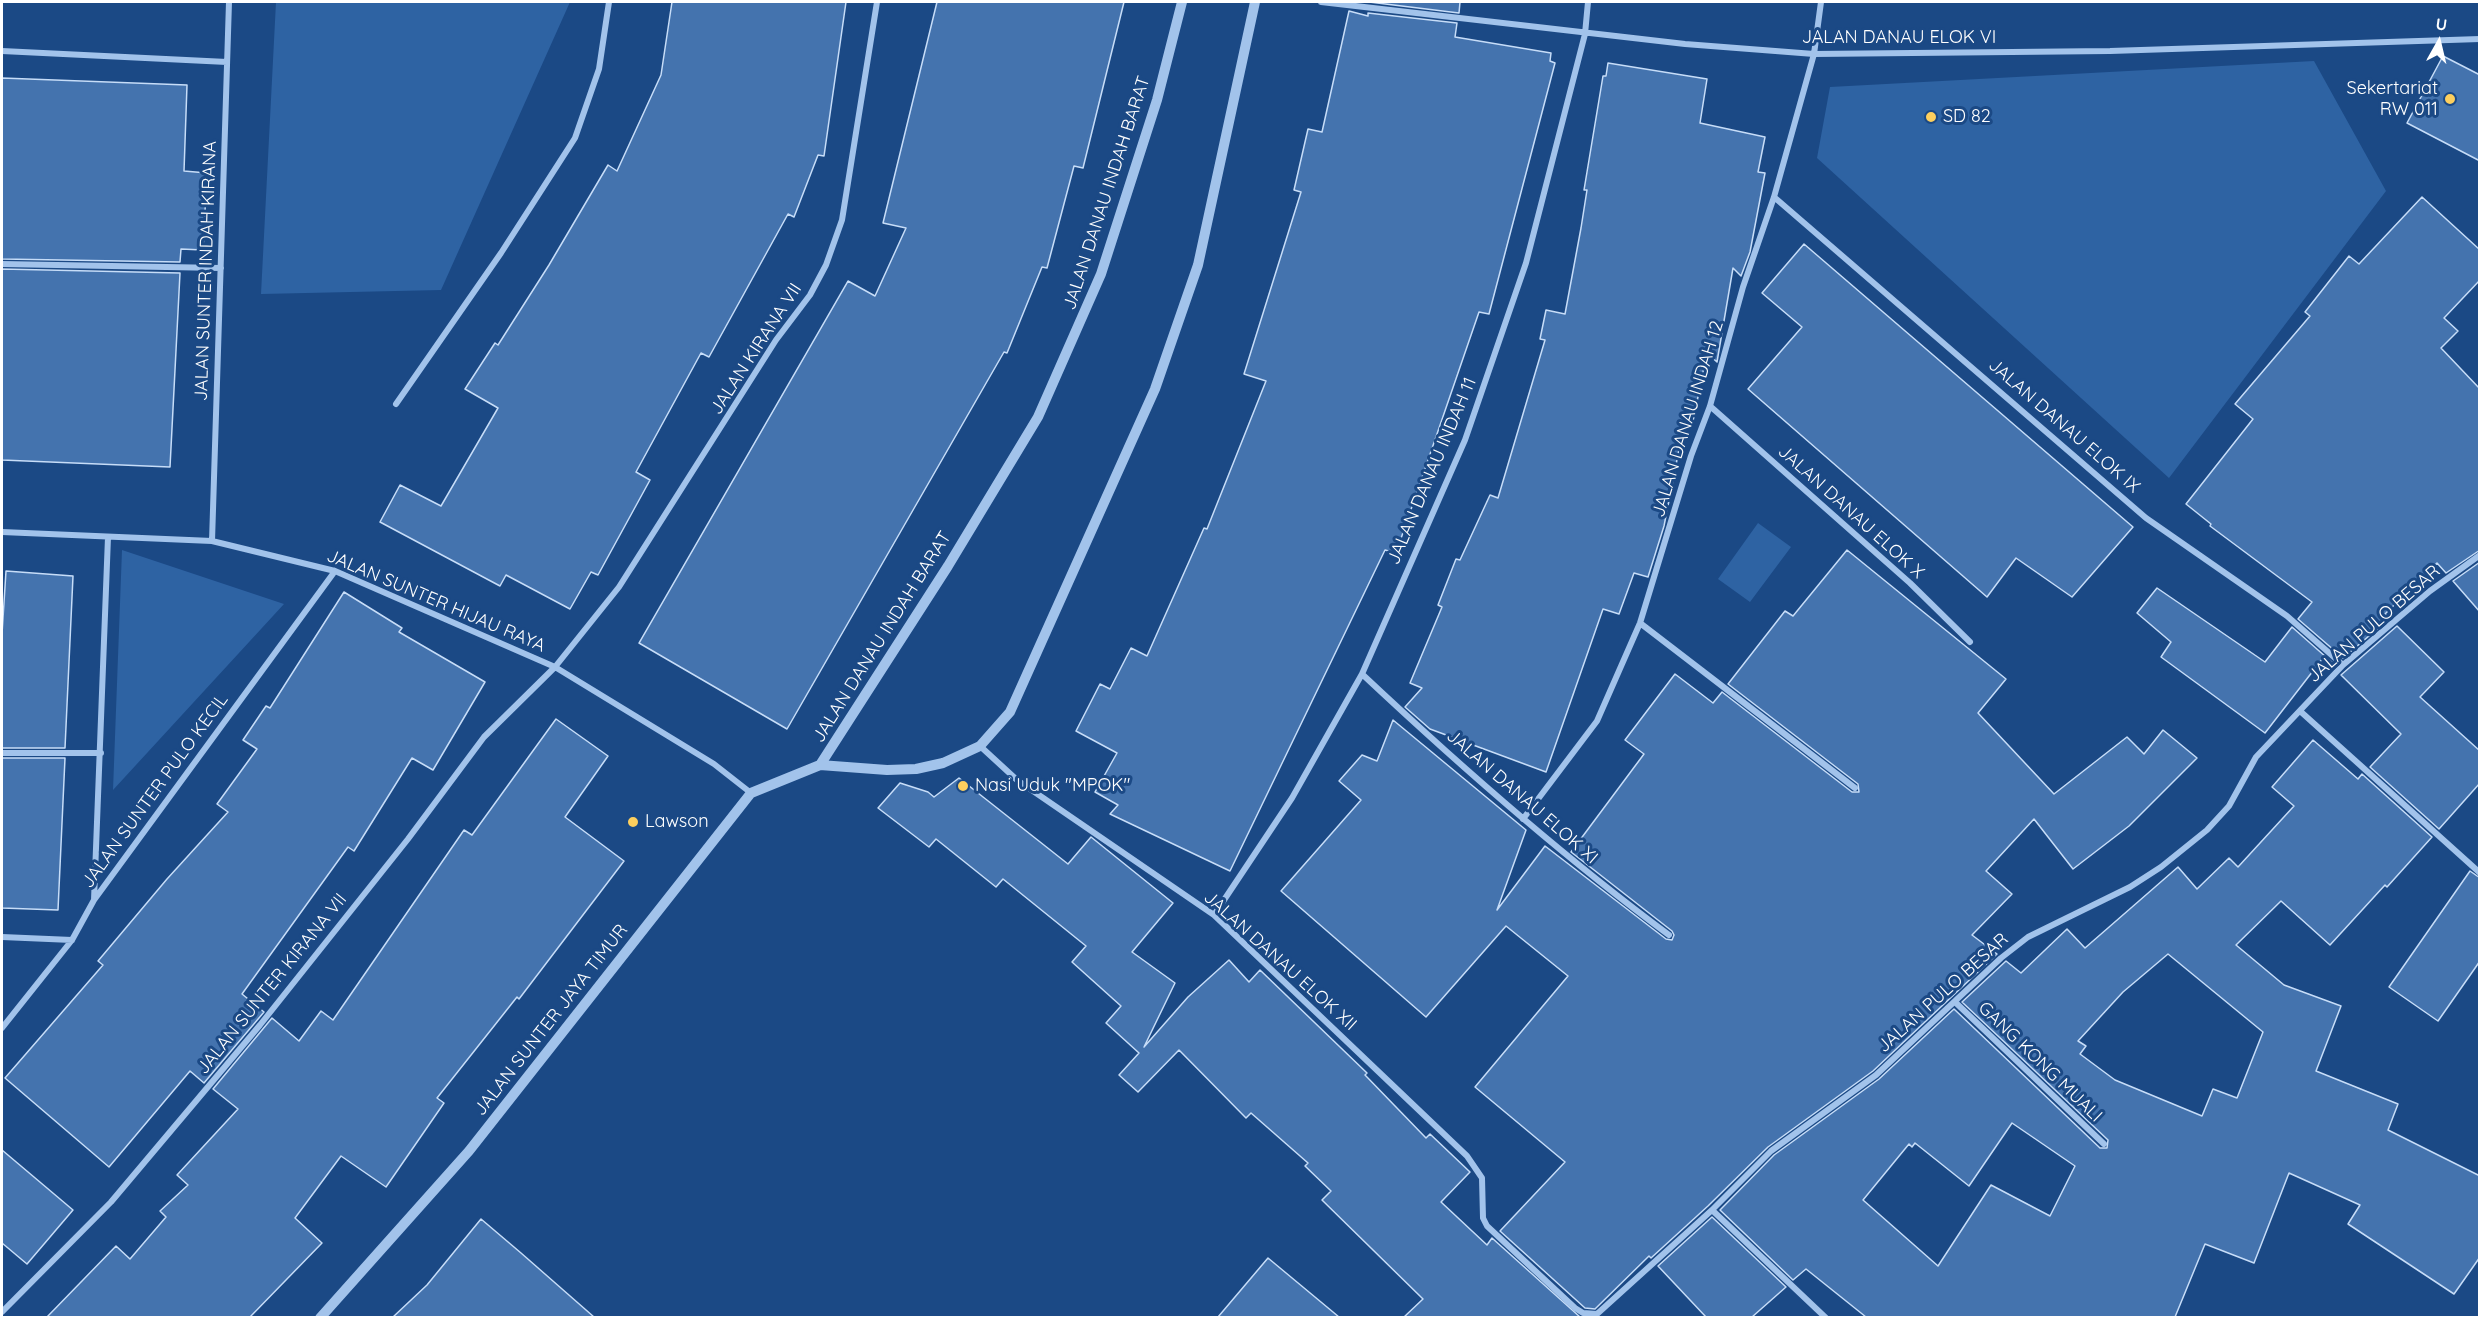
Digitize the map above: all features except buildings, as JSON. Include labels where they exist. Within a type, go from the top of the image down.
[{"type":"street","name":"JALAN SUNTER INDAH KIRANA","points":[[212,541],[229,2]]},
{"type":"street","points":[[396,404],[501,253],[575,138],[599,69],[609,2]]},
{"type":"street","name":"JALAN KIRANA VII","points":[[555,667],[619,587],[776,340],[810,295],[825,265],[842,220],[877,2]]},
{"type":"street","name":"JALAN DANAU INDAH BARAT","points":[[1182,2],[1157,100],[1101,274],[1038,417],[948,566],[820,765],[887,770],[916,769],[943,763],[980,746],[1010,712],[1155,389],[1198,265],[1255,2]]},
{"type":"street","name":"JALAN DANAU ELOK VI","points":[[1321,2],[1586,34],[1752,51],[1814,54],[2110,51],[2480,39]]},
{"type":"street","name":"JALAN DANAU INDAH 11","points":[[1214,915],[1292,798],[1362,674],[1465,440],[1526,263],[1586,34],[1588,2]]},
{"type":"street","name":"JALAN DANAU INDAH 12","points":[[1523,819],[1596,721],[1641,623],[1691,456],[1710,406],[1743,287],[1774,197],[1814,54],[1821,2]]},
{"type":"street","points":[[2,51],[227,62]]},
{"type":"street","name":"JALAN DANAU ELOK IX","points":[[1774,197],[2146,518],[2287,616],[2343,665]]},
{"type":"street","points":[[2,264],[221,268]]},
{"type":"street","name":"JALAN DANAU ELOK X","points":[[1710,406],[1910,583],[1970,642]]},
{"type":"street","name":"JALAN SUNTER HIJAU RAYA","points":[[2,532],[212,541],[335,571],[555,667],[714,764],[751,793]]},
{"type":"street","points":[[94,900],[108,537]]},
{"type":"street","name":"JALAN PULO BESAR","points":[[1482,1178],[1484,1218],[1487,1226],[1575,1308],[1588,1314],[1597,1314],[1712,1210],[1770,1151],[1876,1075],[2001,958],[2028,937],[2130,887],[2161,867],[2207,830],[2229,806],[2256,758],[2343,665],[2430,591],[2480,555]]},
{"type":"street","name":"JALAN SUNTER PULO KECIL","points":[[2,1029],[72,940],[94,900],[335,571]]},
{"type":"street","points":[[1641,623],[1855,788]]},
{"type":"street","name":"JALAN SUNTER KIRANA VII","points":[[2,1312],[111,1202],[267,1016],[408,840],[484,737],[555,667]]},
{"type":"street","name":"JALAN DANAU ELOK XI","points":[[1362,674],[1523,819],[1616,896],[1670,935]]},
{"type":"street","points":[[2300,711],[2480,873]]},
{"type":"street","name":"JALAN DANAU ELOK XII","points":[[980,746],[1017,780],[1214,915],[1467,1156],[1482,1178]]},
{"type":"street","points":[[2,753],[100,753]]},
{"type":"street","name":"JALAN SUNTER JAYA TIMUR","points":[[320,1317],[469,1150],[751,793],[820,765]]},
{"type":"street","points":[[2,937],[72,940]]},
{"type":"street","name":"GANG KONG MUALI","points":[[1955,1002],[2104,1144]]},
{"type":"street","points":[[1712,1210],[1826,1317]]},
{"type":"shaded area","points":[[276,2],[570,2],[441,290],[261,294]]},
{"type":"shaded area","points":[[2314,61],[2386,191],[2169,478],[1817,158],[1830,87]]},
{"type":"shaded area","points":[[1758,523],[1791,547],[1750,602],[1718,579]]},
{"type":"shaded area","points":[[122,550],[284,604],[113,790]]},
{"type":"place","name":"Sekertariat RW 011","points":[[2450,99]]},
{"type":"place","name":"SD 82","points":[[1931,117]]},
{"type":"place","name":"Nasi Uduk \"MPOK\"","points":[[963,786]]},
{"type":"place","name":"Lawson","points":[[633,822]]}]
